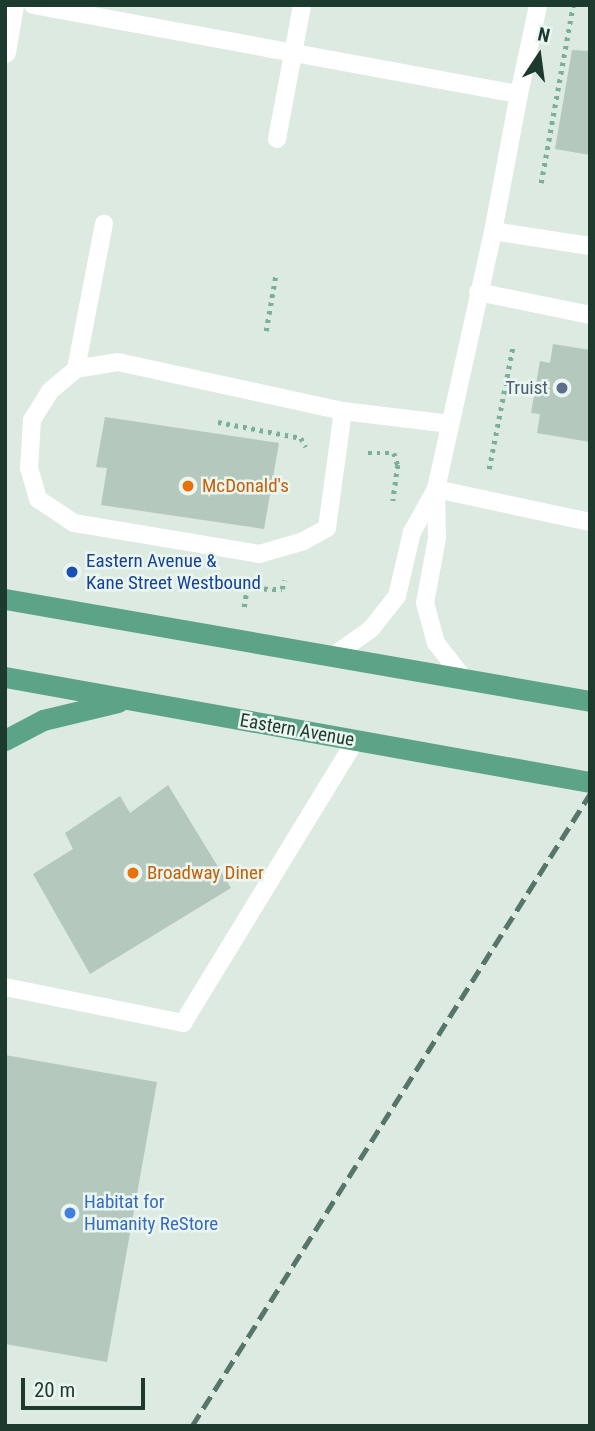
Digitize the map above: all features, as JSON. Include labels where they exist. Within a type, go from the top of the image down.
[{"type":"main road","points":[[5,52],[13,5]]},
{"type":"main road","points":[[5,599],[590,701]]},
{"type":"main road","name":"Eastern Avenue","points":[[5,677],[590,782]]},
{"type":"main road","points":[[5,740],[43,720],[128,699]]},
{"type":"lane","points":[[33,5],[519,94]]},
{"type":"lane","points":[[277,139],[302,5]]},
{"type":"lane","points":[[465,680],[436,643],[425,603],[437,538],[436,489],[493,231],[538,5]]},
{"type":"lane","points":[[76,369],[103,224]]},
{"type":"lane","points":[[493,231],[590,246]]},
{"type":"lane","points":[[478,292],[590,315]]},
{"type":"lane","points":[[343,411],[327,528],[304,541],[260,554],[74,523],[38,499],[29,468],[32,420],[50,391],[76,369],[118,362],[343,411],[450,424]]},
{"type":"lane","points":[[436,489],[590,522]]},
{"type":"lane","points":[[333,656],[371,629],[397,596],[412,532],[436,489]]},
{"type":"lane","points":[[5,987],[183,1023],[313,817],[333,773],[356,740]]},
{"type":"path","points":[[541,183],[573,5]]},
{"type":"path","points":[[266,331],[276,273]]},
{"type":"path","points":[[489,470],[513,345]]},
{"type":"path","points":[[218,422],[300,438],[306,446],[304,456]]},
{"type":"path","points":[[244,607],[247,588],[282,589],[284,580]]},
{"type":"building","points":[[572,50],[590,51],[590,155],[555,149]]},
{"type":"building","name":"Truist","points":[[553,344],[590,350],[590,442],[537,433],[540,414],[531,413],[540,361],[550,363]]},
{"type":"building","name":"McDonald's","points":[[105,417],[279,443],[264,529],[101,505],[107,468],[96,467]]},
{"type":"building","points":[[168,785],[231,888],[90,974],[33,874],[73,849],[65,833],[120,796],[130,813]]},
{"type":"building","name":"Habitat for Humanity ReStore","points":[[5,1055],[157,1082],[107,1362],[5,1344]]},
{"type":"railway","points":[[192,1426],[590,794]]},
{"type":"place","name":"Truist","points":[[562,388]]},
{"type":"place","name":"McDonald's","points":[[188,486]]},
{"type":"place","name":"Eastern Avenue & Kane Street Westbound","points":[[72,572]]},
{"type":"place","name":"Broadway Diner","points":[[133,873]]},
{"type":"place","name":"Habitat for Humanity ReStore","points":[[70,1213]]}]
